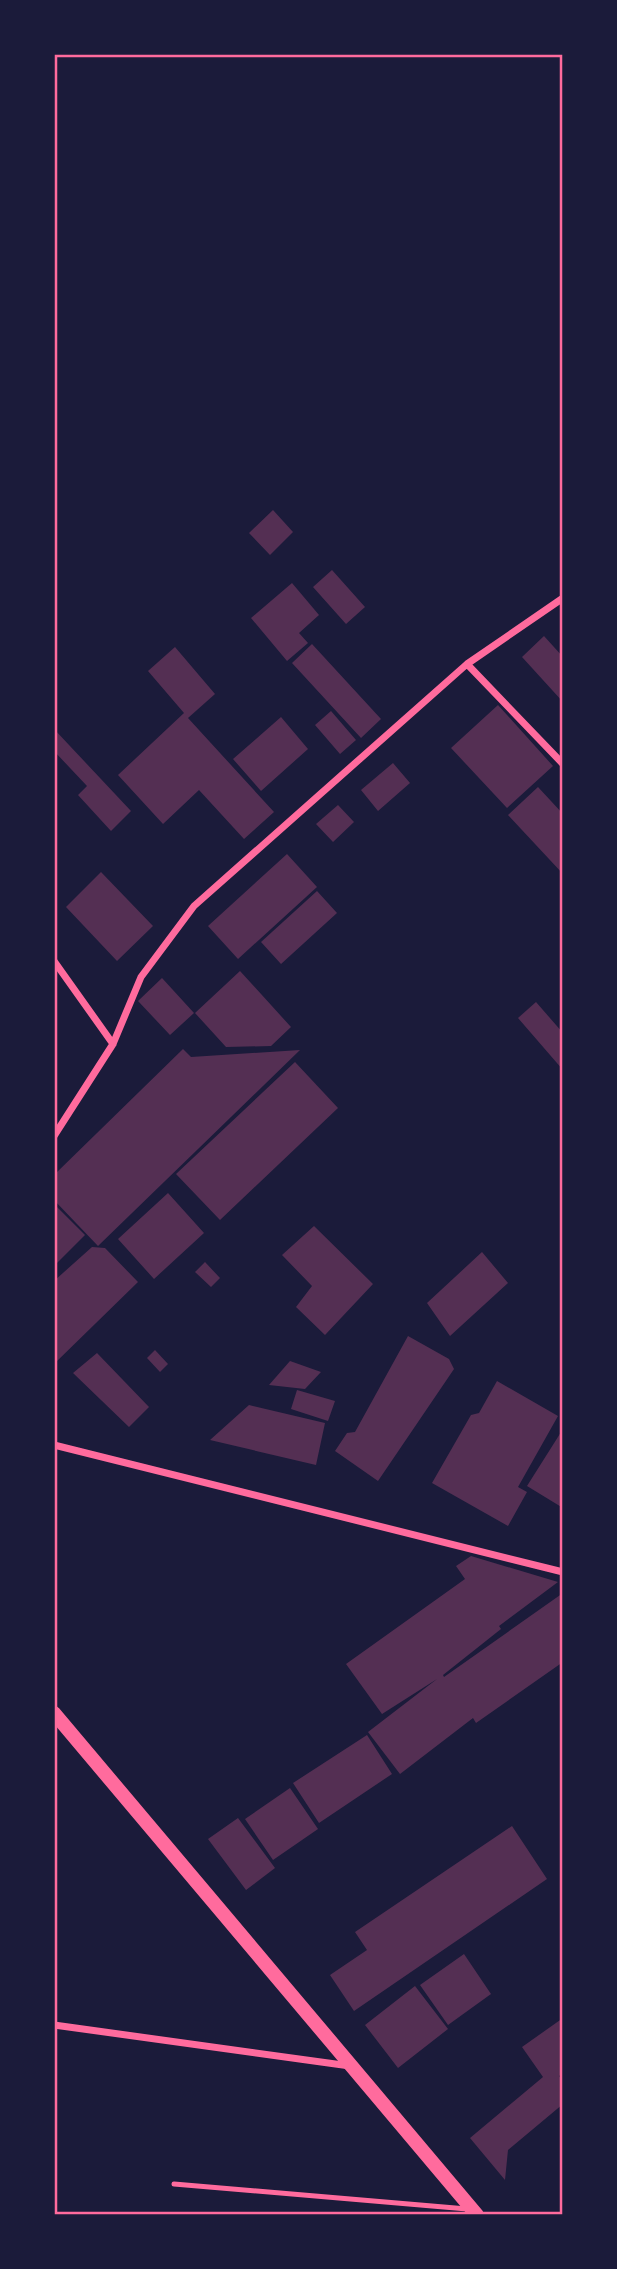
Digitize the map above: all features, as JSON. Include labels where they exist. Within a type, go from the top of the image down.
[{"type":"main road","points":[[54,1713],[475,2212]]},
{"type":"street","points":[[54,1136],[113,1044],[141,977],[194,906],[467,664],[563,598]]},
{"type":"street","points":[[467,664],[563,764]]},
{"type":"street","points":[[54,961],[113,1044]]},
{"type":"street","points":[[54,1445],[563,1572]]},
{"type":"street","points":[[54,2025],[350,2066]]},
{"type":"lane","points":[[174,2183],[475,2212]]},
{"type":"building","points":[[273,510],[293,532],[270,555],[249,533]]},
{"type":"building","points":[[332,570],[365,607],[346,624],[313,587]]},
{"type":"building","points":[[292,583],[319,615],[299,633],[308,643],[287,661],[251,618]]},
{"type":"building","points":[[544,636],[563,657],[563,702],[522,657]]},
{"type":"building","points":[[312,644],[381,719],[361,738],[292,663]]},
{"type":"building","points":[[175,647],[215,694],[188,718],[274,812],[244,839],[199,790],[163,824],[118,775],[184,713],[148,671]]},
{"type":"building","points":[[498,705],[553,766],[507,808],[451,748]]},
{"type":"building","points":[[331,711],[356,740],[340,754],[315,725]]},
{"type":"building","points":[[281,717],[308,749],[261,791],[233,759]]},
{"type":"building","points":[[54,729],[131,811],[111,831],[78,795],[87,786],[54,751]]},
{"type":"building","points":[[393,763],[410,783],[378,811],[361,790]]},
{"type":"building","points":[[538,787],[563,814],[563,874],[508,815]]},
{"type":"building","points":[[338,805],[354,822],[333,842],[316,824]]},
{"type":"building","points":[[287,854],[317,887],[238,959],[208,926]]},
{"type":"building","points":[[101,872],[153,926],[117,961],[66,907]]},
{"type":"building","points":[[317,891],[337,913],[281,964],[261,942]]},
{"type":"building","points":[[240,971],[291,1027],[271,1046],[226,1047],[195,1013]]},
{"type":"building","points":[[162,978],[194,1013],[170,1035],[138,1001]]},
{"type":"building","points":[[536,1002],[563,1033],[563,1070],[518,1018]]},
{"type":"building","points":[[183,1049],[191,1057],[300,1050],[98,1246],[54,1200],[54,1175]]},
{"type":"building","points":[[295,1062],[338,1108],[220,1220],[176,1174]]},
{"type":"building","points":[[168,1193],[204,1233],[154,1279],[118,1239]]},
{"type":"building","points":[[54,1204],[85,1235],[54,1266]]},
{"type":"building","points":[[314,1226],[373,1284],[325,1335],[296,1307],[312,1286],[282,1255]]},
{"type":"building","points":[[92,1247],[105,1248],[138,1282],[54,1364],[54,1281]]},
{"type":"building","points":[[482,1252],[508,1283],[450,1336],[427,1303]]},
{"type":"building","points":[[205,1262],[220,1278],[211,1287],[195,1272]]},
{"type":"building","points":[[408,1336],[449,1359],[454,1369],[378,1481],[335,1451],[347,1433],[355,1432]]},
{"type":"building","points":[[155,1350],[168,1364],[160,1372],[147,1358]]},
{"type":"building","points":[[97,1353],[149,1407],[129,1427],[73,1373]]},
{"type":"building","points":[[290,1361],[321,1372],[305,1389],[269,1385]]},
{"type":"building","points":[[497,1381],[558,1416],[518,1487],[527,1492],[508,1526],[432,1483],[471,1415],[479,1413]]},
{"type":"building","points":[[297,1390],[335,1401],[328,1421],[291,1409]]},
{"type":"building","points":[[249,1405],[325,1423],[316,1465],[210,1440]]},
{"type":"building","points":[[563,1429],[563,1508],[527,1486]]},
{"type":"building","points":[[471,1556],[558,1582],[499,1626],[501,1629],[443,1675],[444,1677],[563,1593],[563,1662],[476,1723],[473,1718],[400,1774],[368,1732],[437,1679],[382,1714],[346,1664],[465,1579],[456,1566]]},
{"type":"building","points":[[367,1735],[392,1774],[319,1823],[293,1783]]},
{"type":"building","points":[[290,1788],[318,1829],[273,1860],[245,1819]]},
{"type":"building","points":[[238,1818],[275,1868],[246,1890],[208,1839]]},
{"type":"building","points":[[512,1826],[547,1879],[354,2011],[330,1975],[367,1950],[355,1932]]},
{"type":"building","points":[[464,1954],[491,1994],[448,2025],[420,1985]]},
{"type":"building","points":[[415,1986],[448,2029],[398,2068],[365,2025]]},
{"type":"building","points":[[563,2018],[563,2073],[559,2076],[563,2081],[563,2104],[508,2150],[505,2180],[470,2138],[543,2077],[522,2047]]}]
